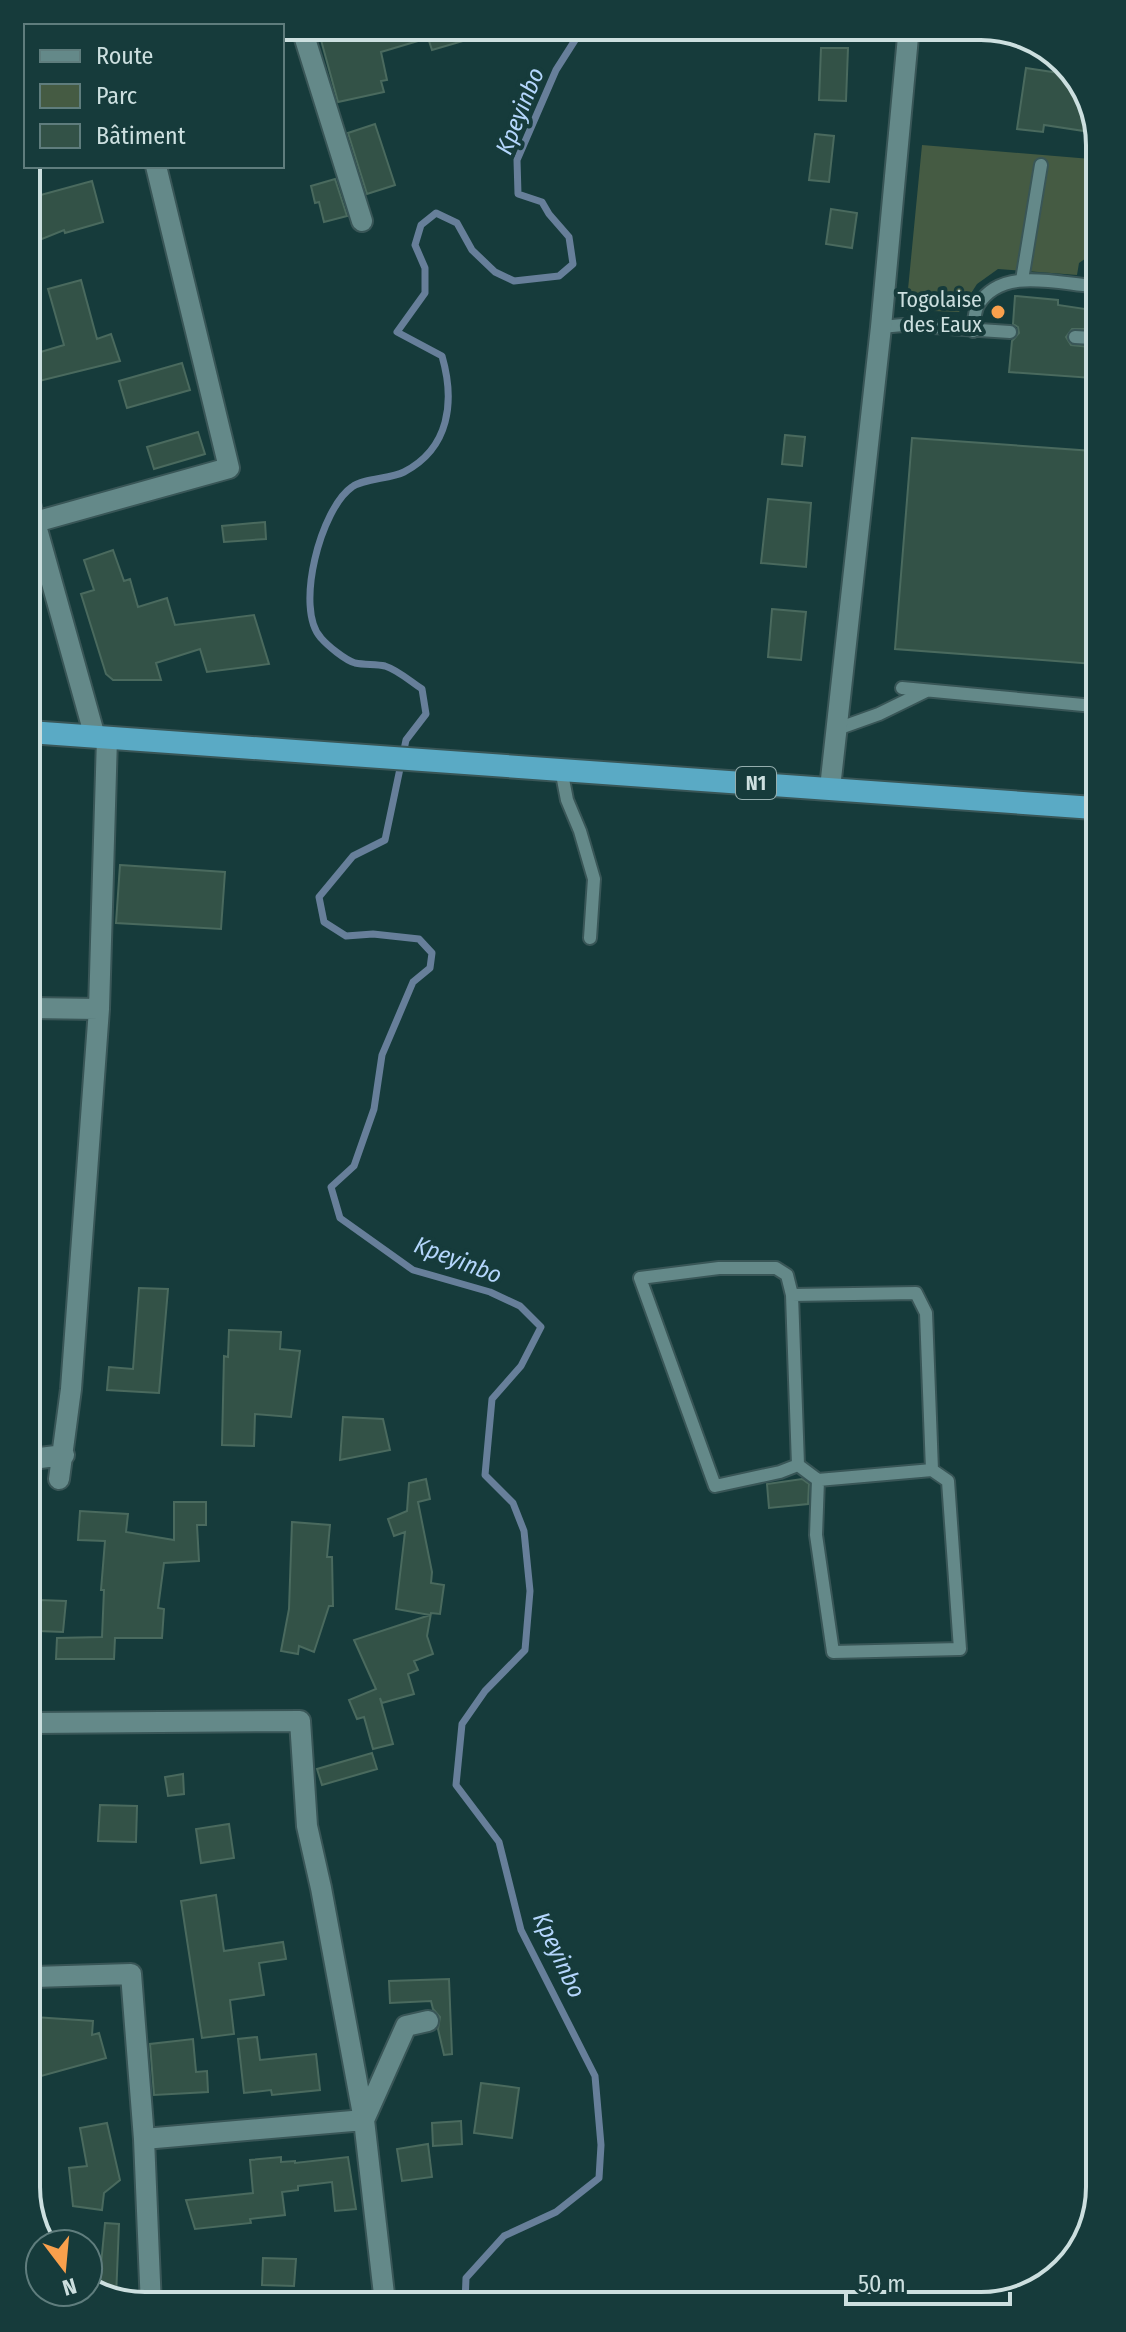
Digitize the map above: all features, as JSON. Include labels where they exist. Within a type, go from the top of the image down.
[{"type":"highway","name":"N1","points":[[40,733],[1086,807]]},
{"type":"street","points":[[305,40],[362,221]]},
{"type":"street","points":[[830,788],[881,327],[908,40]]},
{"type":"street","points":[[40,521],[229,468],[156,168]]},
{"type":"street","points":[[40,548],[101,738],[99,1009],[71,1389],[59,1479]]},
{"type":"street","points":[[40,1008],[99,1009]]},
{"type":"street","points":[[40,1458],[64,1455]]},
{"type":"street","points":[[40,1723],[300,1721],[307,1826],[364,2120],[384,2292]]},
{"type":"street","points":[[40,1977],[131,1974],[144,2139],[150,2292]]},
{"type":"street","points":[[364,2120],[406,2026],[428,2021]]},
{"type":"street","points":[[144,2139],[364,2120]]},
{"type":"lane","points":[[1022,280],[1041,165]]},
{"type":"lane","points":[[973,331],[977,306],[1002,283],[1022,280],[1086,285]]},
{"type":"lane","points":[[881,327],[903,325],[1010,332]]},
{"type":"lane","points":[[1075,337],[1086,338]]},
{"type":"lane","points":[[902,688],[1086,705]]},
{"type":"lane","points":[[837,729],[879,714],[926,691]]},
{"type":"lane","points":[[561,769],[567,800],[594,879],[590,938]]},
{"type":"lane","points":[[719,1268],[776,1268],[787,1275],[792,1295],[798,1465],[715,1486],[640,1278],[719,1268]]},
{"type":"lane","points":[[792,1295],[916,1293],[926,1313],[932,1470]]},
{"type":"lane","points":[[798,1465],[818,1480],[932,1470],[948,1481],[960,1649],[833,1652],[816,1535],[818,1480]]},
{"type":"green space","points":[[922,145],[1086,159],[1086,258],[1079,263],[1077,275],[998,269],[977,284],[959,312],[906,310]]},
{"type":"building","points":[[321,40],[421,40],[381,52],[387,80],[381,81],[384,92],[338,102]]},
{"type":"building","points":[[429,40],[466,40],[432,50]]},
{"type":"building","points":[[821,48],[848,48],[846,101],[819,100]]},
{"type":"building","points":[[1026,68],[1057,73],[1078,105],[1084,131],[1044,125],[1043,132],[1017,129]]},
{"type":"building","points":[[375,124],[395,185],[367,194],[348,133]]},
{"type":"building","points":[[815,134],[834,136],[829,182],[809,180]]},
{"type":"building","points":[[335,179],[347,216],[324,222],[311,186]]},
{"type":"building","points":[[92,181],[103,222],[65,233],[64,230],[40,240],[40,195]]},
{"type":"building","points":[[831,209],[857,213],[852,248],[826,244]]},
{"type":"building","points":[[81,280],[97,339],[111,334],[120,361],[40,381],[40,352],[64,345],[48,289]]},
{"type":"building","points":[[1015,296],[1058,300],[1058,305],[1086,309],[1086,329],[1072,329],[1066,337],[1071,345],[1086,347],[1086,378],[1009,372],[1012,341],[1019,333],[1018,327],[1013,324]]},
{"type":"building","points":[[182,363],[190,390],[127,408],[119,381]]},
{"type":"building","points":[[198,432],[205,454],[154,469],[147,447]]},
{"type":"building","points":[[785,435],[805,437],[802,466],[782,464]]},
{"type":"building","points":[[912,438],[1086,450],[1086,663],[895,649]]},
{"type":"building","points":[[768,499],[811,503],[806,567],[761,563]]},
{"type":"building","points":[[265,522],[266,539],[224,542],[222,526]]},
{"type":"building","points":[[113,550],[124,581],[130,579],[138,607],[167,598],[175,625],[254,615],[269,664],[207,672],[200,649],[156,663],[161,680],[113,680],[106,674],[81,594],[94,590],[84,560]]},
{"type":"building","points":[[772,609],[806,612],[801,660],[768,657]]},
{"type":"building","points":[[120,865],[225,872],[221,929],[116,923]]},
{"type":"building","points":[[139,1288],[168,1289],[159,1393],[107,1390],[109,1367],[133,1369]]},
{"type":"building","points":[[229,1330],[281,1332],[280,1349],[300,1351],[291,1417],[255,1414],[254,1446],[222,1445],[224,1356],[228,1357]]},
{"type":"building","points":[[343,1417],[383,1419],[390,1450],[340,1460]]},
{"type":"building","points":[[426,1479],[430,1499],[418,1502],[432,1572],[431,1583],[444,1585],[440,1614],[431,1613],[427,1636],[433,1654],[414,1661],[418,1670],[408,1674],[414,1694],[382,1703],[380,1698],[393,1744],[373,1749],[364,1717],[357,1719],[349,1700],[376,1689],[354,1640],[430,1615],[396,1609],[405,1532],[394,1536],[388,1519],[407,1511],[409,1483]]},
{"type":"building","points":[[802,1479],[809,1484],[808,1504],[769,1508],[767,1484]]},
{"type":"building","points":[[174,1502],[206,1502],[206,1525],[197,1525],[199,1561],[164,1563],[158,1608],[164,1609],[162,1638],[115,1638],[114,1659],[56,1659],[57,1638],[102,1637],[104,1590],[101,1590],[105,1541],[78,1540],[80,1511],[128,1514],[126,1532],[174,1540]]},
{"type":"building","points":[[292,1522],[330,1525],[327,1557],[332,1557],[333,1606],[329,1606],[314,1652],[299,1646],[298,1654],[281,1651],[289,1609]]},
{"type":"building","points":[[40,1600],[66,1601],[63,1632],[40,1631]]},
{"type":"building","points":[[372,1753],[377,1769],[322,1785],[317,1769]]},
{"type":"building","points":[[183,1774],[184,1794],[168,1796],[165,1777]]},
{"type":"building","points":[[100,1805],[137,1806],[136,1842],[98,1841]]},
{"type":"building","points":[[229,1824],[234,1858],[201,1863],[196,1829]]},
{"type":"building","points":[[216,1895],[224,1951],[283,1942],[286,1959],[259,1963],[264,1995],[230,2000],[234,2034],[202,2038],[181,1901]]},
{"type":"building","points":[[449,1979],[452,2054],[444,2055],[438,2029],[440,2017],[431,2001],[390,2003],[389,1981]]},
{"type":"building","points":[[40,2017],[93,2021],[92,2035],[99,2033],[106,2058],[40,2076]]},
{"type":"building","points":[[257,2037],[260,2060],[316,2054],[320,2090],[272,2095],[271,2090],[244,2093],[238,2039]]},
{"type":"building","points":[[193,2039],[196,2072],[207,2071],[208,2092],[154,2095],[150,2044]]},
{"type":"building","points":[[481,2083],[519,2088],[512,2138],[474,2133]]},
{"type":"building","points":[[461,2121],[462,2144],[433,2146],[432,2123]]},
{"type":"building","points":[[107,2123],[120,2180],[104,2193],[102,2210],[73,2206],[69,2168],[87,2166],[80,2128]]},
{"type":"building","points":[[428,2144],[432,2177],[402,2181],[397,2149]]},
{"type":"building","points":[[281,2157],[281,2162],[295,2163],[348,2157],[356,2209],[335,2211],[332,2182],[298,2186],[298,2190],[282,2192],[285,2215],[250,2219],[251,2223],[195,2229],[186,2200],[253,2193],[250,2160]]},
{"type":"building","points":[[105,2223],[119,2224],[116,2288],[105,2284]]},
{"type":"building","points":[[263,2258],[296,2259],[294,2286],[262,2285]]},
{"type":"waterway","name":"Kpeyinbo","points":[[465,2292],[466,2278],[504,2236],[556,2212],[599,2178],[601,2145],[595,2076],[521,1930],[499,1842],[456,1785],[462,1724],[485,1691],[525,1650],[530,1591],[524,1531],[513,1503],[485,1475],[492,1399],[521,1366],[541,1327],[520,1306],[490,1292],[413,1270],[340,1218],[331,1187],[354,1166],[374,1109],[382,1055],[413,982],[430,968],[432,953],[419,939],[373,934],[346,936],[324,922],[319,897],[353,856],[385,840],[406,740],[426,714],[422,689],[400,673],[382,665],[351,661],[321,638],[313,624],[311,583],[321,536],[341,498],[357,484],[404,472],[419,462],[440,437],[445,422],[448,390],[442,356],[397,332],[425,293],[425,268],[415,245],[421,225],[436,213],[457,223],[472,250],[495,272],[514,281],[559,276],[573,264],[569,237],[542,202],[518,194],[517,160],[556,70],[575,40]]},
{"type":"place","name":"Togolaise des Eaux","points":[[998,312]]}]
